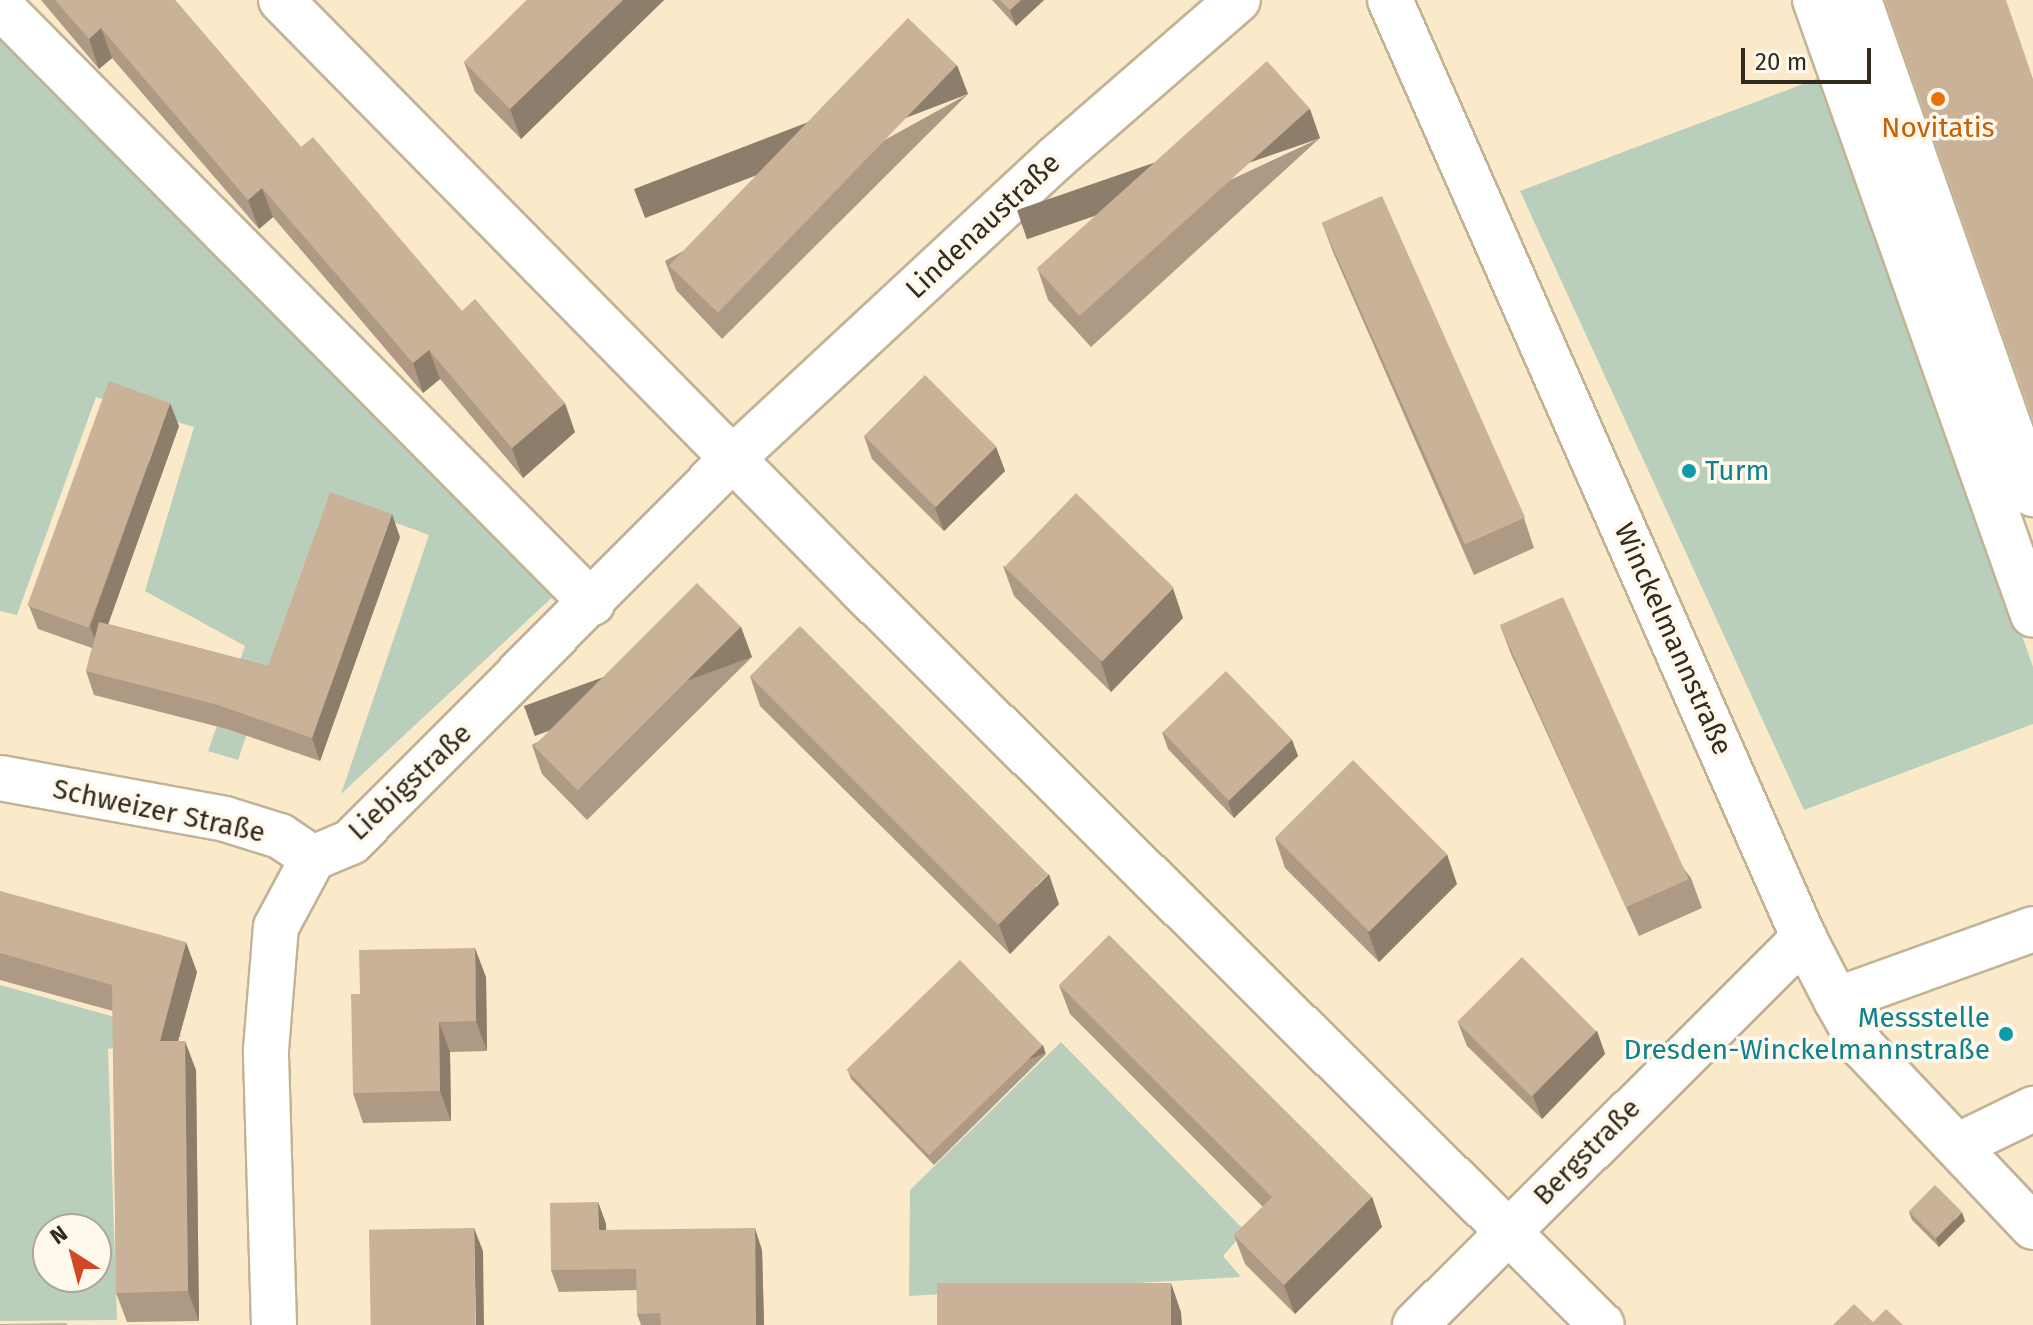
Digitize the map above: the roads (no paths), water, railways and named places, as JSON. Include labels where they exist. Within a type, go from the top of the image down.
[{"type":"street","points":[[281,0],[733,458],[1602,1325]]},
{"type":"street","name":"Lindenaustraße","points":[[733,458],[1056,158],[1238,0]]},
{"type":"street","name":"Winckelmannstraße","points":[[1390,0],[1804,938],[1836,1000],[1862,1046],[2033,1227]]},
{"type":"street","points":[[1815,0],[2033,615]]},
{"type":"street","points":[[1859,0],[2033,494]]},
{"type":"street","points":[[0,6],[592,603]]},
{"type":"street","name":"Liebigstraße","points":[[313,858],[351,842],[733,458]]},
{"type":"street","name":"Schweizer Straße","points":[[0,778],[225,819],[280,836],[313,858]]},
{"type":"street","points":[[274,1325],[267,1035],[276,927],[313,858]]},
{"type":"street","points":[[1836,1000],[2033,929]]},
{"type":"street","name":"Bergstraße","points":[[1415,1325],[1804,938]]},
{"type":"street","points":[[1957,1146],[2033,1109]]},
{"type":"place","name":"Novitatis","points":[[1938,99]]},
{"type":"place","name":"Turm","points":[[1689,471]]},
{"type":"place","name":"Messstelle Dresden-Winckelmannstraße","points":[[2006,1034]]}]
